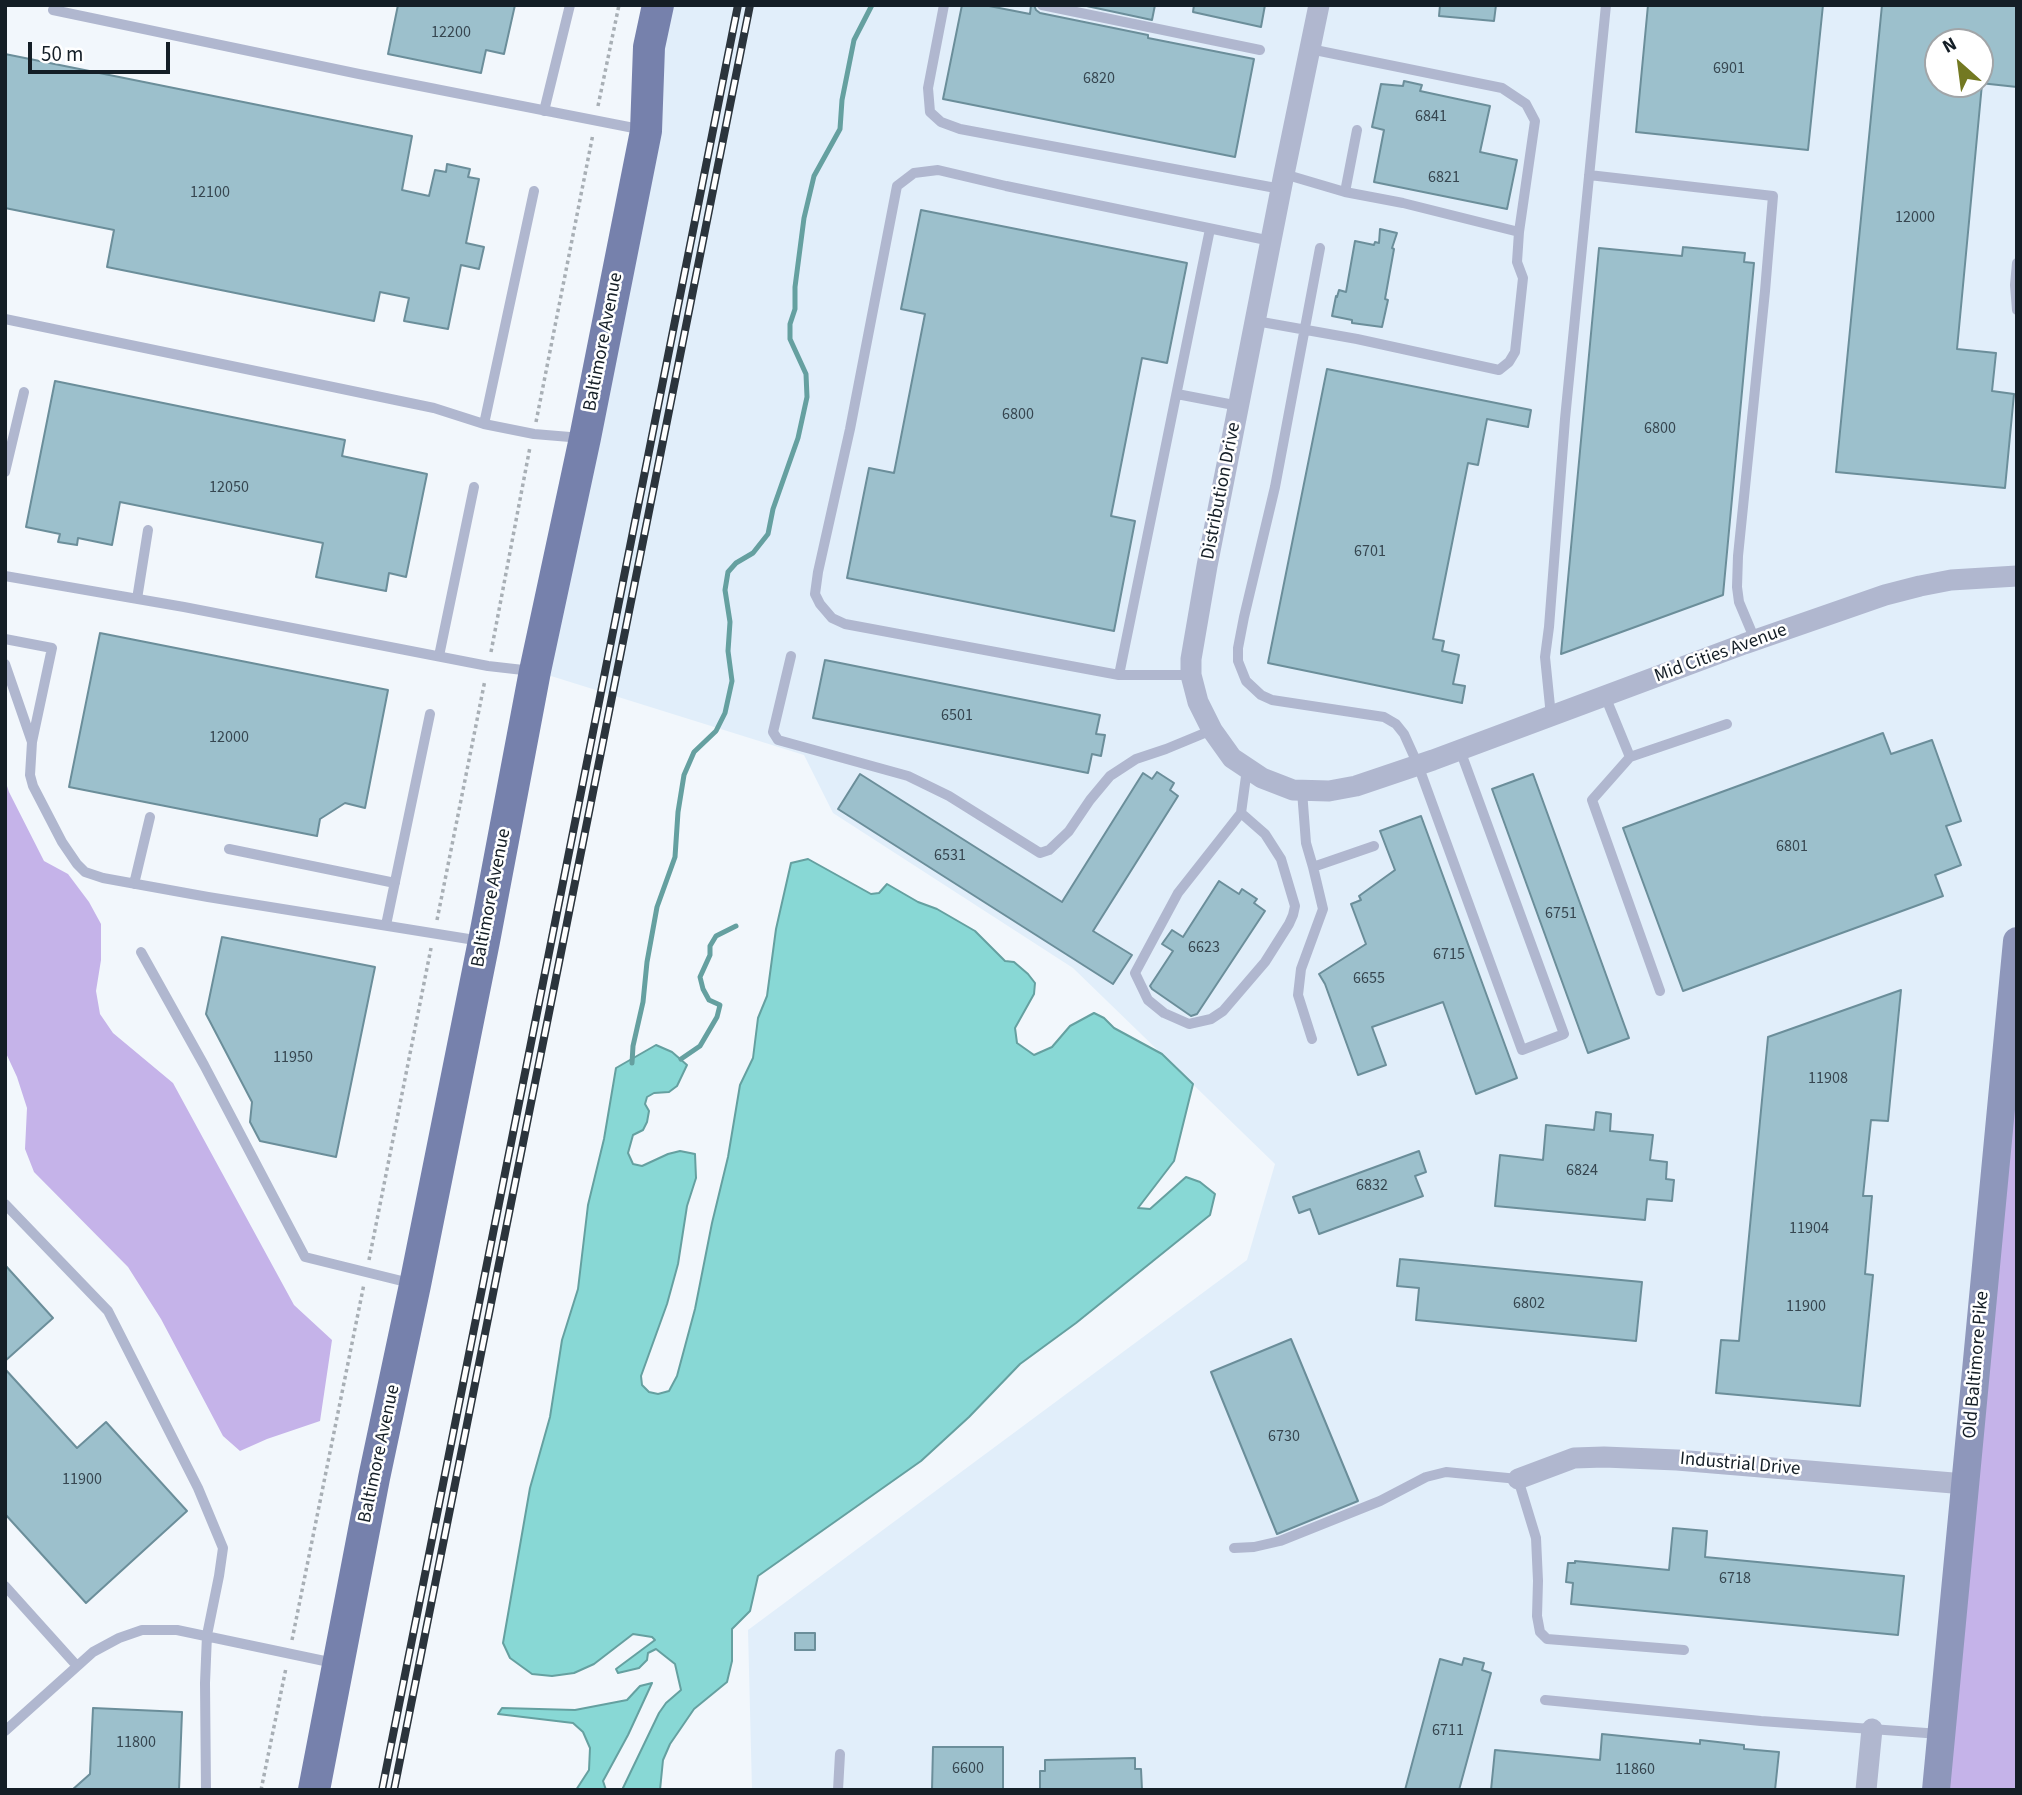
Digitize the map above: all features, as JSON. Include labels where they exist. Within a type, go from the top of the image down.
[{"type":"main road","name":"Baltimore Avenue","points":[[314,1790],[484,941],[535,671],[646,131],[649,47],[658,5]]},
{"type":"main road","name":"Old Baltimore Pike","points":[[1936,1790],[2017,941]]},
{"type":"street","name":"Distribution Drive","points":[[1319,5],[1207,566],[1191,659],[1191,675],[1198,702],[1212,730],[1232,758],[1278,785],[1302,791],[1329,791],[1356,786],[1425,763]]},
{"type":"street","name":"Mid Cities Avenue","points":[[1425,763],[1755,640],[1885,595],[1951,580],[2017,576]]},
{"type":"street","name":"Industrial Drive","points":[[1518,1479],[1574,1458],[1604,1457],[1677,1460],[1965,1483]]},
{"type":"street","points":[[1866,1790],[1872,1728]]},
{"type":"lane","points":[[544,111],[570,5]]},
{"type":"lane","points":[[944,5],[928,88],[930,112],[940,122],[960,129],[1403,203],[1519,232]]},
{"type":"lane","points":[[1042,5],[1260,50]]},
{"type":"lane","points":[[1551,716],[1545,657],[1606,5]]},
{"type":"lane","points":[[53,10],[646,131]]},
{"type":"lane","points":[[1256,321],[1499,370],[1515,352],[1523,278],[1517,262],[1519,232],[1535,121],[1526,104],[1502,88],[1310,49]]},
{"type":"lane","points":[[1345,192],[1357,130]]},
{"type":"lane","points":[[1191,675],[1119,675],[845,624],[832,618],[820,604],[815,594],[818,572],[897,186],[914,173],[938,170],[1271,241]]},
{"type":"lane","points":[[1589,175],[1773,196],[1738,556],[1737,587],[1740,602],[1755,640]]},
{"type":"lane","points":[[484,424],[534,191]]},
{"type":"lane","points":[[1119,675],[1210,229]]},
{"type":"lane","points":[[1320,248],[1275,487],[1244,617],[1238,661],[1246,681],[1261,695],[1272,700],[1384,717],[1396,724],[1404,734],[1425,763],[1522,1050],[1564,1034],[1460,750]]},
{"type":"lane","points":[[2017,263],[2017,310]]},
{"type":"lane","points":[[5,319],[434,408],[484,424],[534,434],[585,438]]},
{"type":"lane","points":[[5,472],[24,392]]},
{"type":"lane","points":[[1177,394],[1239,406]]},
{"type":"lane","points":[[439,656],[474,487]]},
{"type":"lane","points":[[137,599],[148,530]]},
{"type":"lane","points":[[5,576],[488,666],[535,671]]},
{"type":"lane","points":[[5,639],[52,649],[32,742],[30,775],[62,842],[85,872],[134,884],[484,941]]},
{"type":"lane","points":[[791,656],[773,732],[778,740],[908,776],[949,796],[1040,853],[1049,850],[1069,831],[1110,776],[1136,759],[1212,730]]},
{"type":"lane","points":[[5,664],[32,742]]},
{"type":"lane","points":[[1605,696],[1630,757]]},
{"type":"lane","points":[[386,925],[430,715]]},
{"type":"lane","points":[[1660,992],[1592,800],[1630,757],[1727,724]]},
{"type":"lane","points":[[1241,813],[1265,834],[1281,859],[1295,906],[1293,915],[1265,962],[1223,1012],[1211,1019],[1189,1024],[1164,1013],[1148,1000],[1135,973],[1178,893],[1241,813],[1247,769]]},
{"type":"lane","points":[[1302,791],[1306,843],[1323,909],[1301,969],[1298,995],[1311,1039]]},
{"type":"lane","points":[[134,884],[150,817]]},
{"type":"lane","points":[[1313,867],[1374,846]]},
{"type":"lane","points":[[229,849],[394,883]]},
{"type":"lane","points":[[141,952],[204,1065],[305,1258],[415,1285]]},
{"type":"lane","points":[[5,1204],[108,1311],[198,1488],[222,1548],[207,1635],[206,1790]]},
{"type":"lane","points":[[1234,1548],[1254,1548],[1280,1541],[1380,1501],[1426,1477],[1446,1472],[1518,1479],[1536,1538],[1537,1616],[1540,1632],[1548,1639],[1684,1650]]},
{"type":"lane","points":[[5,1586],[77,1666]]},
{"type":"lane","points":[[5,1731],[93,1652],[142,1630],[177,1630],[207,1635],[338,1664]]},
{"type":"lane","points":[[1545,1700],[1761,1721],[1942,1734]]},
{"type":"lane","points":[[838,1790],[840,1754]]},
{"type":"path","points":[[261,1790],[367,1273],[527,456],[534,434],[619,5]]},
{"type":"shaded area","points":[[663,5],[2017,5],[2017,973],[1937,1790],[752,1790],[748,1630],[1247,1260],[1275,1164],[1073,968],[833,813],[804,755],[535,671]]},
{"type":"shaded area","points":[[5,780],[44,861],[68,874],[89,902],[101,924],[101,960],[96,991],[100,1014],[113,1033],[173,1083],[294,1305],[332,1340],[320,1421],[240,1451],[223,1436],[161,1319],[128,1267],[34,1172],[25,1149],[27,1108],[5,1051]]},
{"type":"shaded area","points":[[2017,967],[2017,1790],[1937,1790]]},
{"type":"water","points":[[808,859],[871,894],[879,893],[887,884],[918,902],[937,909],[975,931],[1005,961],[1014,962],[1028,974],[1035,983],[1034,994],[1015,1028],[1017,1043],[1034,1055],[1052,1047],[1070,1026],[1094,1013],[1114,1028],[1162,1054],[1193,1084],[1174,1161],[1138,1208],[1150,1209],[1186,1177],[1200,1182],[1215,1194],[1210,1215],[1076,1323],[1020,1364],[969,1417],[921,1461],[758,1576],[750,1611],[732,1629],[732,1661],[727,1682],[694,1709],[670,1744],[663,1760],[660,1790],[622,1790],[659,1713],[681,1690],[675,1664],[656,1649],[648,1653],[647,1660],[639,1668],[618,1673],[616,1669],[655,1640],[652,1637],[633,1634],[594,1664],[574,1673],[552,1676],[532,1674],[510,1658],[503,1643],[530,1488],[550,1417],[562,1340],[578,1289],[588,1205],[604,1139],[616,1068],[656,1045],[672,1052],[687,1065],[677,1086],[669,1092],[654,1093],[647,1097],[647,1122],[643,1130],[633,1135],[628,1153],[633,1164],[642,1166],[680,1151],[695,1154],[696,1178],[687,1206],[678,1264],[667,1304],[641,1376],[642,1385],[649,1392],[658,1394],[669,1391],[677,1376],[695,1309],[728,1157],[740,1085],[753,1058],[758,1018],[767,996],[776,929],[791,863]]},
{"type":"water","points":[[652,1683],[603,1781],[606,1790],[576,1790],[589,1770],[590,1748],[583,1732],[573,1723],[498,1714],[502,1708],[575,1710],[627,1700],[640,1686]]},
{"type":"building","points":[[398,5],[515,5],[504,54],[486,50],[481,73],[388,54]]},
{"type":"building","points":[[962,5],[984,5],[1030,14],[1031,5],[1034,5],[1040,13],[1254,59],[1235,157],[943,99]]},
{"type":"building","points":[[1082,5],[1155,5],[1152,20]]},
{"type":"building","points":[[1194,5],[1265,5],[1261,27],[1193,12]]},
{"type":"building","points":[[1440,5],[1496,5],[1494,21],[1439,16]]},
{"type":"building","points":[[1648,5],[1823,5],[1808,150],[1636,132]]},
{"type":"building","points":[[1882,5],[2017,5],[2017,87],[1994,85],[1994,28],[1924,28],[1924,98],[1981,98],[1957,349],[1996,353],[1992,391],[2014,394],[2005,488],[1836,472]]},
{"type":"building","points":[[5,54],[412,136],[402,190],[429,196],[435,170],[446,172],[447,164],[470,169],[468,177],[479,179],[466,243],[484,247],[479,269],[461,265],[448,329],[404,321],[409,298],[380,292],[374,321],[107,267],[114,230],[5,208]]},
{"type":"building","points":[[1404,81],[1422,85],[1420,91],[1490,106],[1480,152],[1517,160],[1507,209],[1374,182],[1384,130],[1372,127],[1381,84],[1403,86]]},
{"type":"building","points":[[921,210],[1187,263],[1167,363],[1142,358],[1111,516],[1135,521],[1114,631],[847,578],[869,468],[894,473],[925,314],[901,309]]},
{"type":"building","points":[[1380,229],[1397,233],[1392,248],[1394,249],[1385,299],[1388,300],[1382,327],[1352,323],[1352,320],[1332,316],[1339,290],[1346,292],[1355,241],[1374,245],[1375,242],[1379,243]]},
{"type":"building","points":[[1683,247],[1745,253],[1744,262],[1754,263],[1723,595],[1561,654],[1599,248],[1682,256]]},
{"type":"building","points":[[1327,369],[1531,410],[1528,427],[1487,419],[1478,465],[1468,463],[1433,639],[1444,641],[1442,651],[1459,655],[1453,684],[1465,686],[1462,703],[1268,663]]},
{"type":"building","points":[[55,381],[345,440],[342,456],[427,474],[406,577],[389,573],[386,591],[316,577],[323,543],[120,502],[112,545],[78,538],[77,545],[58,542],[60,534],[26,527]]},
{"type":"building","points":[[100,633],[388,690],[365,808],[345,803],[320,819],[317,836],[69,787]]},
{"type":"building","points":[[825,660],[1100,715],[1096,734],[1105,735],[1101,756],[1092,754],[1088,773],[813,718]]},
{"type":"building","points":[[1883,733],[1891,754],[1932,740],[1961,821],[1946,826],[1961,865],[1935,875],[1943,896],[1683,991],[1623,828]]},
{"type":"building","points":[[1157,772],[1174,783],[1170,790],[1178,796],[1093,931],[1132,955],[1113,984],[838,809],[860,774],[1062,902],[1143,773],[1152,779]]},
{"type":"building","points":[[1533,774],[1629,1038],[1588,1053],[1492,789]]},
{"type":"building","points":[[1421,816],[1517,1078],[1476,1094],[1443,1002],[1372,1027],[1386,1065],[1358,1075],[1319,974],[1366,944],[1351,904],[1361,900],[1359,896],[1395,870],[1380,831]]},
{"type":"building","points":[[1219,881],[1239,894],[1242,889],[1257,899],[1254,903],[1265,911],[1197,1014],[1191,1016],[1150,986],[1173,951],[1162,944],[1172,930],[1183,937]]},
{"type":"building","points":[[222,937],[375,967],[336,1157],[260,1141],[250,1122],[252,1102],[206,1014]]},
{"type":"building","points":[[1901,990],[1888,1121],[1871,1120],[1863,1196],[1872,1196],[1865,1274],[1873,1275],[1860,1406],[1716,1393],[1721,1340],[1739,1341],[1768,1037]]},
{"type":"building","points":[[1596,1112],[1611,1114],[1610,1131],[1653,1135],[1650,1160],[1667,1162],[1666,1179],[1674,1180],[1672,1201],[1647,1199],[1645,1220],[1495,1206],[1500,1155],[1543,1160],[1546,1125],[1594,1130]]},
{"type":"building","points":[[1419,1151],[1426,1172],[1415,1176],[1423,1196],[1319,1234],[1310,1209],[1299,1213],[1293,1197]]},
{"type":"building","points":[[1400,1259],[1642,1282],[1636,1341],[1416,1320],[1419,1288],[1397,1286]]},
{"type":"building","points":[[5,1265],[53,1318],[5,1361]]},
{"type":"building","points":[[1291,1339],[1358,1501],[1277,1534],[1211,1372]]},
{"type":"building","points":[[5,1369],[77,1448],[106,1422],[187,1511],[86,1603],[5,1514]]},
{"type":"building","points":[[1673,1528],[1707,1531],[1705,1557],[1904,1576],[1898,1635],[1571,1604],[1573,1583],[1566,1582],[1568,1563],[1575,1561],[1669,1570]]},
{"type":"building","points":[[795,1633],[815,1633],[815,1650],[795,1650]]},
{"type":"building","points":[[1464,1658],[1484,1663],[1482,1670],[1491,1673],[1459,1790],[1405,1790],[1440,1659],[1462,1665]]},
{"type":"building","points":[[93,1708],[182,1712],[179,1790],[72,1790],[90,1774]]},
{"type":"building","points":[[1602,1734],[1700,1744],[1700,1740],[1744,1745],[1744,1749],[1779,1752],[1775,1790],[1491,1790],[1495,1750],[1600,1760]]},
{"type":"building","points":[[933,1747],[1003,1747],[1003,1790],[932,1790]]},
{"type":"building","points":[[1135,1758],[1135,1769],[1141,1769],[1142,1790],[1040,1790],[1040,1771],[1045,1771],[1045,1760]]},
{"type":"waterway","points":[[632,1063],[657,907],[675,857],[684,775],[694,752],[716,731],[725,713],[732,681],[728,651],[730,622],[725,590],[728,572],[736,563],[753,553],[768,534],[773,509],[798,438],[807,397],[806,374],[790,339],[790,324],[795,309],[795,287],[804,218],[814,176],[840,129],[842,100],[854,40],[872,5]]},
{"type":"waterway","points":[[681,1059],[700,1046],[717,1017],[720,1005],[709,1000],[700,977],[716,936],[736,926]]},
{"type":"railway","points":[[382,1790],[738,5]]},
{"type":"railway","points":[[394,1790],[750,5]]}]
